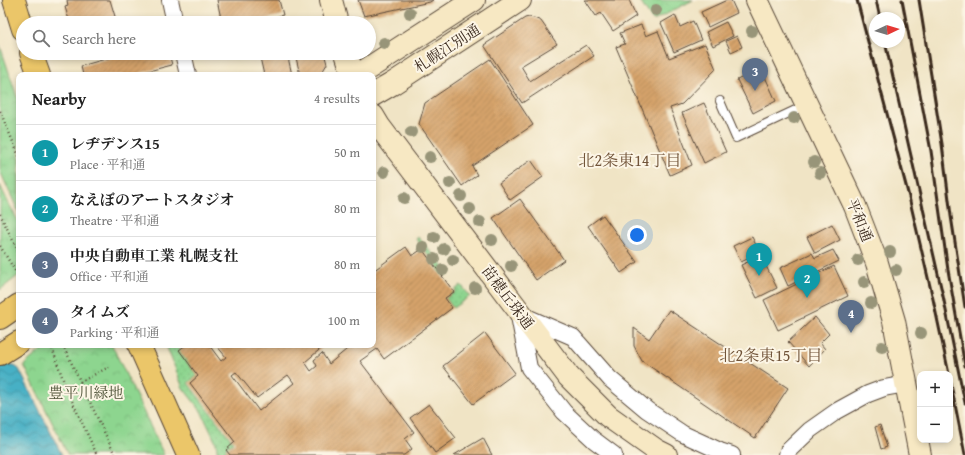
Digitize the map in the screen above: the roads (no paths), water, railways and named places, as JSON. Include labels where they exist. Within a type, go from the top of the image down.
[{"type":"highway","points":[[14,0],[19,16]]},
{"type":"highway","points":[[34,60],[38,72]]},
{"type":"highway","points":[[0,318],[16,307]]},
{"type":"highway","points":[[0,354],[16,344]]},
{"type":"highway","points":[[140,348],[188,455]]},
{"type":"street","points":[[170,0],[173,16]]},
{"type":"street","points":[[331,0],[335,16]]},
{"type":"street","name":"札幌江別通","points":[[363,72],[474,0]]},
{"type":"street","name":"札幌江別通","points":[[376,93],[520,0]]},
{"type":"street","name":"平和通","points":[[757,0],[855,206],[877,263],[894,321],[920,455]]},
{"type":"street","points":[[185,60],[187,72]]},
{"type":"street","points":[[348,60],[352,72]]},
{"type":"street","name":"苗穂丘珠通","points":[[376,121],[574,383],[608,416],[656,450],[666,455]]},
{"type":"street","points":[[519,312],[529,368],[564,412],[594,440],[614,455]]},
{"type":"street","points":[[519,312],[573,337],[610,379],[647,410],[683,434],[732,455]]},
{"type":"street","points":[[787,455],[788,451],[810,430],[837,411],[868,394],[884,388],[906,384]]},
{"type":"lane","points":[[720,101],[736,138],[807,104]]},
{"type":"water","points":[[0,356],[19,369],[62,455],[0,455]]},
{"type":"railway","points":[[857,0],[909,197],[948,371]]},
{"type":"railway","points":[[876,0],[879,12]]},
{"type":"railway","points":[[902,0],[931,151],[948,270],[965,366]]},
{"type":"railway","points":[[919,0],[942,144],[965,307]]},
{"type":"railway","points":[[886,48],[943,296],[965,403]]},
{"type":"railway","points":[[953,394],[965,455]]},
{"type":"place","name":"中央自動車工業 札幌支社","points":[[755,91]]},
{"type":"place","name":"レヂデンス15","points":[[759,276]]},
{"type":"place","name":"なえぼのアートスタジオ","points":[[807,298]]},
{"type":"place","name":"タイムズ","points":[[851,333]]},
{"type":"district","name":"北2条東14丁目","points":[[630,160]]},
{"type":"district","name":"北2条東15丁目","points":[[771,355]]},
{"type":"park label","name":"豊平川緑地","points":[[86,392]]}]
